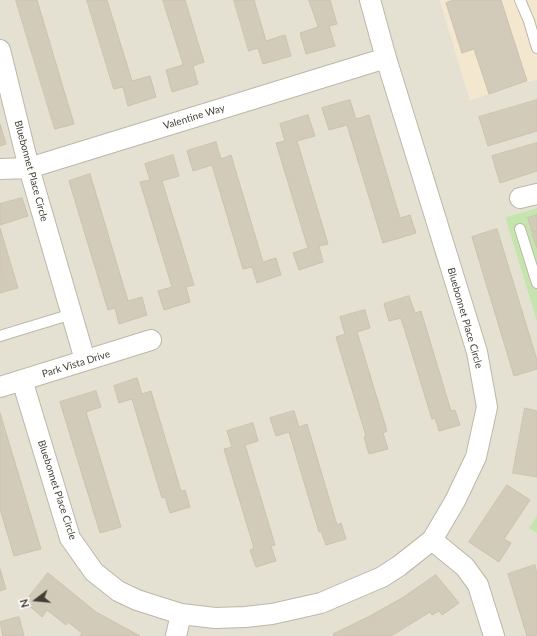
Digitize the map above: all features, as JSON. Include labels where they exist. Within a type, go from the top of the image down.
[{"type":"street","name":"Bluebonnet Place Circle","points":[[22,380],[70,538],[94,572],[118,591],[137,600],[181,614],[215,618],[272,614],[321,603],[382,577],[399,566],[432,540],[455,501],[476,457],[487,407],[477,352],[386,58],[370,0]]},
{"type":"street","name":"Bluebonnet Place Circle","points":[[0,50],[29,168],[85,360]]},
{"type":"street","name":"Valentine Way","points":[[0,169],[29,168],[386,58]]},
{"type":"street","name":"Park Vista Drive","points":[[0,387],[151,340]]},
{"type":"street","points":[[432,540],[465,566],[478,585],[494,636]]},
{"type":"street","points":[[176,636],[181,614]]},
{"type":"lane","points":[[520,0],[529,21],[537,48]]},
{"type":"lane","points":[[520,229],[537,283]]},
{"type":"lane","points":[[0,336],[72,314]]},
{"type":"shaded area","points":[[0,0],[440,0],[470,100],[537,79],[537,208],[505,217],[537,322],[537,636],[0,636]]},
{"type":"shaded area","points":[[440,0],[537,0],[537,79],[470,100]]},
{"type":"green space","points":[[537,208],[537,322],[505,217]]},
{"type":"green space","points":[[537,516],[537,533],[529,528]]},
{"type":"building","points":[[16,0],[37,0],[74,124],[55,129]]},
{"type":"building","points":[[87,0],[107,0],[132,81],[150,76],[156,97],[128,106],[123,87],[114,89]]},
{"type":"building","points":[[163,0],[185,0],[204,62],[193,66],[198,84],[172,92],[166,70],[183,65]]},
{"type":"building","points":[[234,0],[254,0],[266,41],[285,35],[291,56],[263,64],[258,48],[249,51]]},
{"type":"building","points":[[309,0],[330,0],[337,24],[329,26],[335,46],[306,54],[300,33],[318,27]]},
{"type":"building","points":[[454,0],[501,0],[527,81],[489,94],[474,49],[462,53],[446,3]]},
{"type":"building","points":[[350,100],[356,119],[369,115],[400,218],[410,215],[416,233],[383,243],[347,125],[329,130],[322,108]]},
{"type":"building","points":[[537,100],[537,131],[488,146],[479,117]]},
{"type":"building","points":[[308,115],[315,136],[297,141],[328,244],[319,246],[323,262],[299,270],[293,253],[308,248],[276,143],[285,141],[280,124]]},
{"type":"building","points":[[0,124],[6,144],[0,146]]},
{"type":"building","points":[[216,142],[221,159],[231,155],[263,262],[276,258],[281,275],[257,283],[252,267],[243,269],[212,165],[193,171],[187,151]]},
{"type":"building","points":[[537,143],[537,171],[500,183],[492,156]]},
{"type":"building","points":[[173,155],[179,176],[162,181],[194,285],[186,287],[190,302],[164,310],[158,291],[172,287],[140,182],[150,180],[145,164]]},
{"type":"building","points":[[90,174],[128,301],[142,297],[147,315],[119,324],[115,308],[108,310],[69,181]]},
{"type":"building","points":[[22,198],[28,216],[0,225],[0,204]]},
{"type":"building","points":[[537,215],[537,231],[532,232],[528,218]]},
{"type":"building","points":[[0,228],[18,288],[0,293]]},
{"type":"building","points":[[497,229],[537,360],[537,369],[514,376],[472,237]]},
{"type":"building","points":[[537,232],[537,248],[532,234]]},
{"type":"building","points":[[409,296],[415,313],[421,311],[451,411],[455,410],[460,425],[439,431],[435,418],[432,419],[401,318],[389,321],[384,304]]},
{"type":"building","points":[[365,310],[370,328],[357,332],[387,431],[383,433],[388,449],[369,454],[364,437],[366,436],[336,337],[345,334],[340,317]]},
{"type":"building","points":[[137,378],[142,394],[151,391],[181,491],[185,490],[190,507],[170,513],[165,497],[162,498],[132,399],[119,403],[114,386]]},
{"type":"building","points":[[96,391],[101,407],[86,412],[121,527],[100,533],[60,402]]},
{"type":"building","points":[[525,408],[537,411],[537,477],[513,473]]},
{"type":"building","points":[[294,411],[299,427],[307,424],[337,525],[341,523],[346,539],[326,545],[321,531],[319,532],[289,432],[276,436],[270,418]]},
{"type":"building","points":[[0,413],[41,549],[14,556],[0,509]]},
{"type":"building","points":[[253,423],[258,441],[245,445],[275,545],[271,546],[276,561],[256,567],[250,550],[254,548],[224,449],[232,447],[227,431]]},
{"type":"building","points":[[507,485],[530,500],[504,539],[511,543],[499,562],[469,542]]},
{"type":"building","points":[[535,565],[537,574],[537,636],[527,636],[508,574]]},
{"type":"building","points":[[0,569],[6,589],[0,591]]},
{"type":"building","points":[[48,573],[96,612],[140,636],[80,636],[82,633],[68,622],[66,625],[47,610],[42,617],[25,602]]},
{"type":"building","points":[[436,575],[459,603],[442,615],[439,611],[432,615],[430,612],[391,636],[334,636],[333,634],[402,598]]},
{"type":"building","points":[[19,617],[24,636],[3,636],[0,622]]}]
